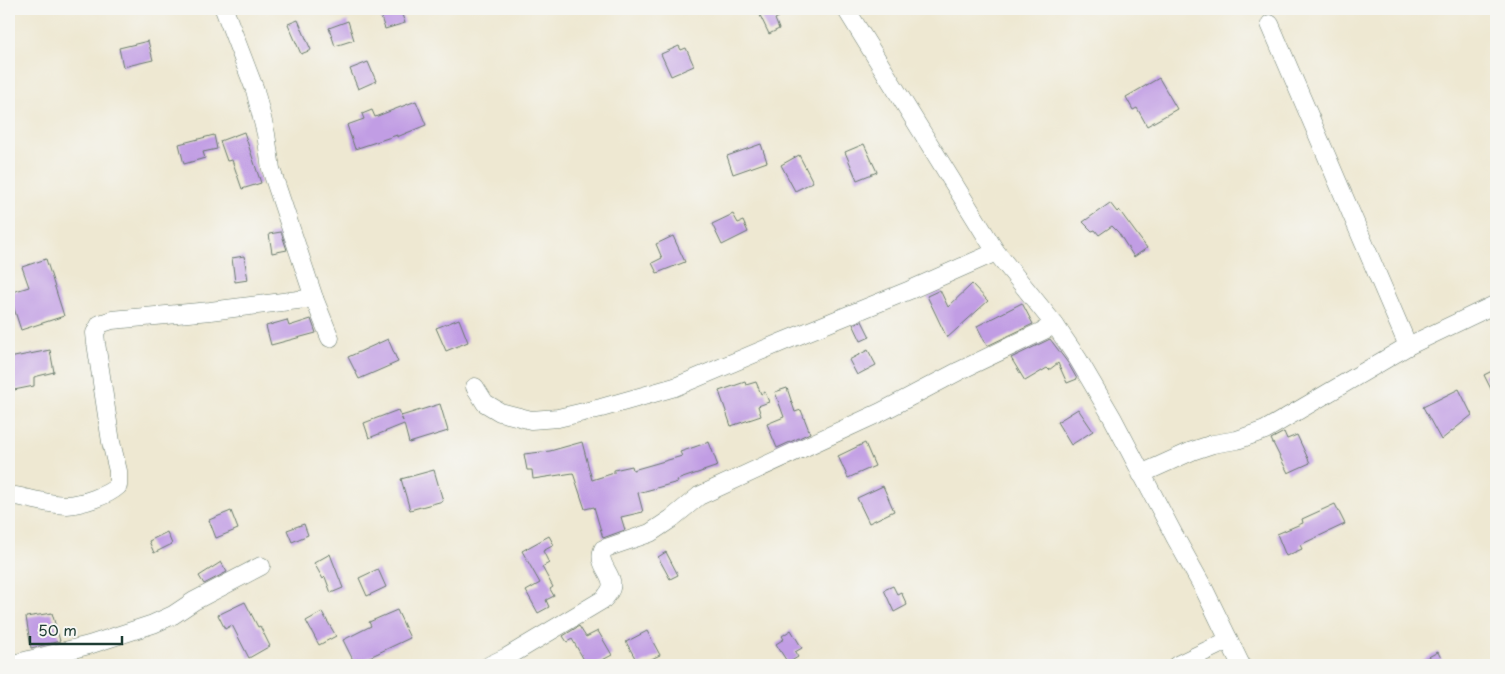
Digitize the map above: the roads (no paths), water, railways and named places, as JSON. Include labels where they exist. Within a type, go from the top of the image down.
[{"type":"street","points":[[224,9],[255,90],[266,134],[271,169],[314,298],[330,338]]},
{"type":"street","points":[[846,9],[996,252],[1055,325],[1078,359],[1112,417],[1204,589],[1242,665]]},
{"type":"street","points":[[1270,24],[1408,346]]},
{"type":"street","points":[[475,387],[485,403],[500,412],[531,420],[558,418],[601,408],[675,387],[910,290],[996,252]]},
{"type":"street","points":[[9,498],[16,496],[67,505],[111,492],[118,486],[118,471],[111,442],[96,343],[95,333],[100,324],[112,320],[210,311],[314,298]]},
{"type":"street","points":[[1141,474],[1192,451],[1213,444],[1237,440],[1265,430],[1408,346],[1496,304]]},
{"type":"street","points":[[490,665],[507,657],[604,599],[611,588],[610,580],[601,558],[603,549],[650,533],[699,496],[881,412],[959,371],[1055,325]]},
{"type":"street","points":[[9,665],[89,645],[153,624],[173,615],[194,601],[261,566]]},
{"type":"street","points":[[1177,665],[1229,640]]}]
